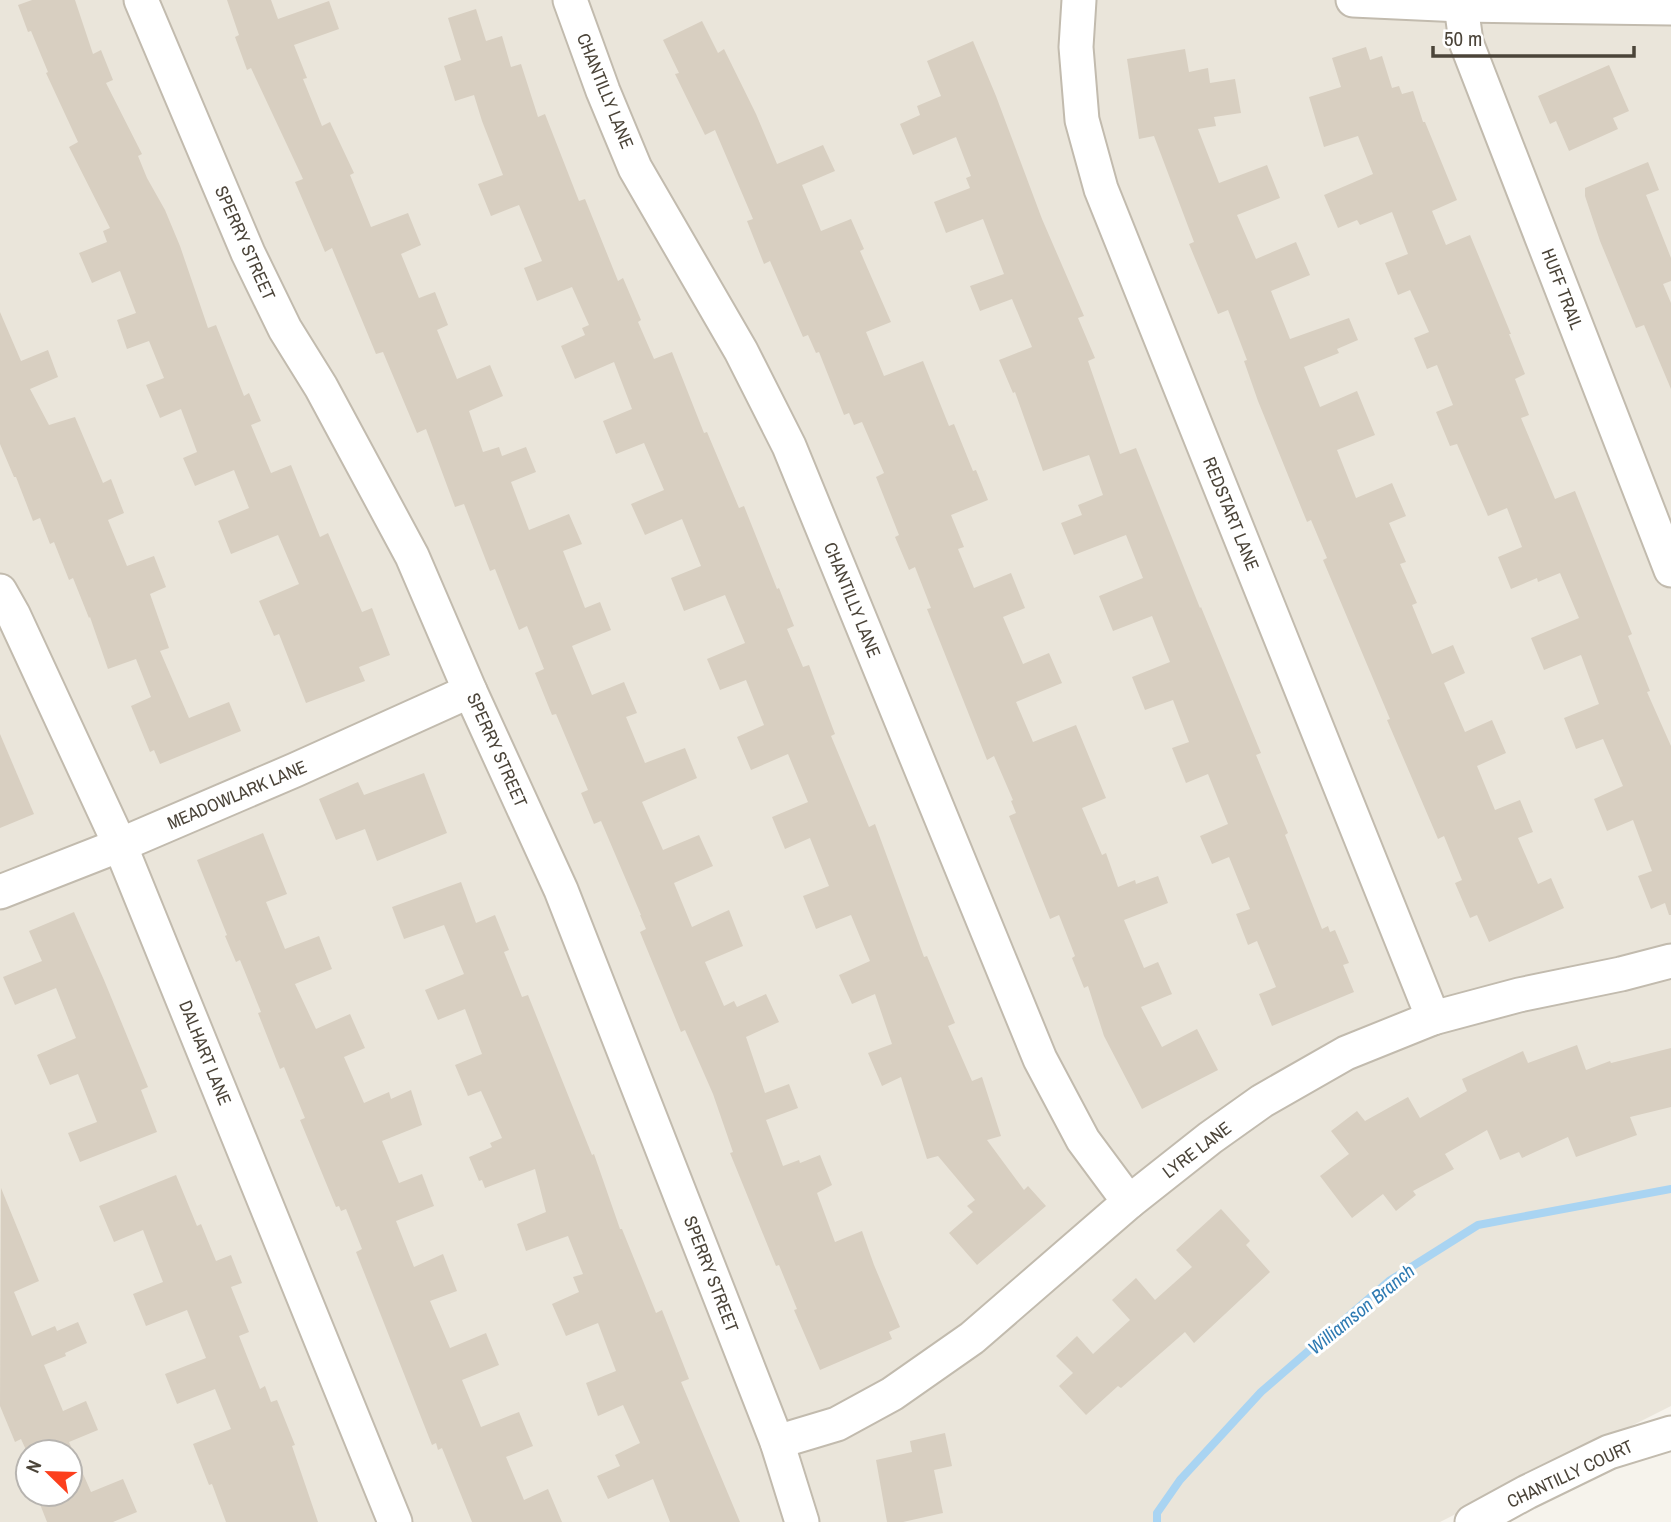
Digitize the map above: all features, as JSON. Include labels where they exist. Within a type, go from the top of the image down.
[{"type":"street","name":"SPERRY STREET","points":[[141,0],[248,253],[285,329],[321,387],[412,556],[561,890],[777,1442],[803,1522]]},
{"type":"street","name":"CHANTILLY LANE","points":[[570,0],[635,168],[741,351],[789,446],[1041,1059],[1083,1140],[1129,1202]]},
{"type":"street","name":"REDSTART LANE","points":[[1079,0],[1076,47],[1082,120],[1101,189],[1433,1018]]},
{"type":"street","points":[[1353,0],[1461,5],[1671,8]]},
{"type":"street","name":"HUFF TRAIL","points":[[1461,5],[1466,43],[1671,570]]},
{"type":"street","name":"DALHART LANE","points":[[0,591],[120,845],[395,1522]]},
{"type":"street","name":"MEADOWLARK LANE","points":[[0,892],[120,845],[470,691]]},
{"type":"street","name":"LYRE LANE","points":[[777,1442],[837,1424],[892,1394],[972,1338],[1129,1202],[1210,1138],[1262,1101],[1346,1053],[1433,1018],[1519,995],[1671,961]]},
{"type":"street","name":"CHANTILLY COURT","points":[[1472,1522],[1609,1452],[1671,1433]]},
{"type":"shaded area","points":[[0,0],[1671,0],[1671,1406],[1440,1522],[0,1522]]},
{"type":"building","points":[[32,0],[75,0],[93,54],[101,50],[113,80],[106,83],[142,154],[138,156],[180,246],[208,328],[216,325],[244,396],[249,393],[261,421],[251,425],[271,473],[291,465],[320,537],[328,533],[362,612],[372,608],[390,655],[359,667],[365,681],[306,703],[279,634],[274,636],[259,601],[299,584],[278,535],[231,554],[218,521],[249,508],[234,470],[195,486],[183,458],[197,452],[181,409],[160,418],[146,385],[164,378],[149,341],[127,349],[117,320],[136,313],[120,271],[92,283],[79,253],[107,242],[103,231],[110,228],[69,147],[78,142],[18,5]]},
{"type":"building","points":[[227,0],[271,0],[278,19],[329,1],[339,29],[294,45],[307,78],[303,79],[322,126],[330,122],[354,173],[350,175],[371,227],[408,213],[421,245],[401,254],[419,298],[435,292],[448,325],[437,330],[457,379],[490,365],[503,396],[469,411],[483,452],[499,447],[502,456],[526,447],[536,472],[511,482],[529,530],[569,514],[582,544],[563,551],[585,608],[600,602],[611,630],[572,646],[592,695],[624,682],[637,713],[626,717],[645,763],[685,748],[697,778],[642,802],[663,850],[699,835],[713,866],[674,883],[692,927],[729,910],[743,946],[705,962],[724,1006],[734,1001],[737,1007],[766,994],[779,1022],[746,1037],[765,1093],[789,1084],[798,1108],[766,1120],[783,1166],[820,1155],[832,1185],[817,1193],[835,1242],[862,1231],[900,1327],[889,1332],[892,1339],[820,1370],[794,1310],[797,1309],[779,1265],[776,1266],[730,1153],[733,1152],[713,1094],[685,1030],[681,1032],[640,932],[646,929],[641,915],[601,821],[594,824],[581,793],[588,790],[556,714],[552,715],[535,673],[544,669],[527,626],[519,630],[495,569],[490,571],[464,504],[455,507],[426,429],[417,433],[383,352],[376,354],[332,248],[325,252],[295,182],[303,179],[251,68],[247,70],[235,37],[239,35]]},
{"type":"building","points":[[476,9],[486,41],[502,36],[511,67],[521,64],[538,117],[545,114],[579,201],[585,199],[618,281],[623,278],[654,359],[672,352],[704,433],[707,432],[739,508],[744,506],[777,589],[779,588],[794,626],[787,629],[803,667],[809,665],[835,734],[831,736],[869,827],[875,824],[924,957],[927,956],[955,1023],[948,1026],[972,1081],[982,1077],[1001,1136],[987,1140],[1024,1190],[1028,1186],[1046,1206],[977,1265],[949,1233],[973,1212],[967,1206],[975,1200],[938,1156],[927,1159],[901,1077],[882,1086],[868,1053],[892,1044],[875,994],[852,1004],[839,975],[870,961],[851,915],[816,929],[803,896],[829,886],[810,838],[785,849],[772,817],[808,802],[788,754],[751,770],[737,737],[764,725],[746,680],[720,690],[707,659],[745,643],[725,595],[684,611],[671,578],[701,566],[682,519],[645,535],[631,504],[664,490],[644,443],[616,454],[603,421],[632,409],[614,362],[575,379],[561,346],[585,335],[582,328],[589,325],[572,287],[537,301],[524,268],[542,261],[519,205],[491,216],[478,184],[503,175],[474,95],[455,101],[444,66],[461,60],[448,18]]},
{"type":"building","points":[[702,21],[718,53],[724,49],[777,164],[823,145],[835,171],[802,185],[821,231],[851,219],[864,249],[860,251],[891,322],[866,332],[884,376],[923,361],[949,426],[954,424],[988,500],[951,515],[964,547],[958,549],[974,588],[1011,573],[1025,608],[1003,617],[1023,664],[1049,653],[1062,683],[1016,702],[1033,742],[1076,725],[1106,798],[1082,808],[1102,855],[1106,853],[1118,887],[1135,880],[1136,884],[1158,876],[1168,903],[1124,920],[1144,968],[1158,962],[1172,994],[1141,1007],[1162,1047],[1197,1029],[1218,1070],[1142,1109],[1104,1036],[1088,986],[1084,988],[1072,958],[1075,956],[1059,915],[1050,919],[1009,816],[1016,813],[1011,801],[1013,800],[994,756],[987,760],[927,609],[931,608],[915,567],[909,570],[895,537],[899,535],[876,477],[884,473],[862,422],[854,425],[849,413],[844,415],[819,352],[816,353],[808,335],[803,337],[770,261],[764,264],[747,221],[753,219],[715,130],[705,135],[675,74],[679,73],[663,40]]},
{"type":"building","points":[[973,41],[1042,219],[1084,316],[1078,318],[1095,358],[1088,361],[1120,454],[1136,448],[1261,753],[1256,755],[1288,833],[1285,835],[1322,929],[1328,926],[1330,932],[1335,930],[1349,963],[1343,965],[1354,992],[1272,1026],[1259,994],[1276,987],[1257,941],[1248,945],[1236,914],[1250,909],[1229,857],[1212,864],[1200,836],[1228,824],[1208,774],[1186,783],[1172,748],[1189,742],[1173,700],[1145,710],[1132,677],[1170,662],[1152,616],[1113,631],[1099,596],[1143,578],[1126,535],[1074,555],[1061,523],[1082,515],[1078,505],[1103,495],[1089,455],[1043,471],[1015,392],[1013,393],[999,360],[1032,347],[1012,299],[980,311],[970,286],[1004,274],[983,219],[946,233],[934,202],[970,188],[966,178],[971,176],[956,137],[913,155],[900,124],[920,115],[917,106],[941,96],[927,61]]},
{"type":"building","points":[[1366,47],[1370,60],[1382,56],[1392,88],[1399,86],[1402,94],[1413,91],[1423,122],[1457,200],[1432,211],[1446,245],[1470,235],[1525,374],[1515,379],[1529,415],[1521,418],[1555,499],[1575,491],[1632,634],[1628,636],[1650,691],[1647,692],[1671,746],[1671,915],[1665,903],[1651,909],[1638,876],[1652,871],[1633,820],[1607,831],[1594,799],[1623,786],[1603,739],[1576,749],[1564,718],[1599,704],[1581,655],[1544,670],[1531,638],[1579,618],[1560,573],[1538,582],[1537,578],[1511,589],[1498,557],[1522,547],[1507,508],[1488,516],[1457,444],[1450,446],[1436,412],[1453,405],[1437,365],[1427,369],[1414,338],[1429,332],[1410,290],[1398,295],[1385,263],[1408,254],[1392,212],[1360,225],[1357,220],[1338,228],[1324,195],[1373,174],[1358,136],[1324,147],[1309,97],[1341,87],[1332,58]]},
{"type":"building","points":[[1185,49],[1189,72],[1208,68],[1210,83],[1235,79],[1241,113],[1214,117],[1216,126],[1198,129],[1219,183],[1267,165],[1280,198],[1237,215],[1256,259],[1296,242],[1310,275],[1271,291],[1290,339],[1349,318],[1358,340],[1337,349],[1339,353],[1304,367],[1320,407],[1357,391],[1375,435],[1337,450],[1356,498],[1392,483],[1406,516],[1389,523],[1406,562],[1400,564],[1417,603],[1412,605],[1432,654],[1453,645],[1465,673],[1444,683],[1465,732],[1492,720],[1506,753],[1477,766],[1495,810],[1520,800],[1533,832],[1518,838],[1538,884],[1551,878],[1564,908],[1489,942],[1477,915],[1470,918],[1455,883],[1462,880],[1444,836],[1438,839],[1387,720],[1390,719],[1323,560],[1327,558],[1311,520],[1307,522],[1258,401],[1244,361],[1247,360],[1228,310],[1218,314],[1189,244],[1194,242],[1154,136],[1139,139],[1127,59]]},
{"type":"building","points":[[1609,65],[1629,111],[1613,118],[1618,129],[1569,151],[1556,121],[1550,124],[1538,96]]},
{"type":"building","points":[[1648,162],[1659,190],[1646,195],[1671,258],[1671,281],[1663,284],[1671,303],[1671,389],[1644,325],[1636,328],[1600,241],[1585,196],[1585,188]]},
{"type":"building","points":[[0,312],[21,361],[48,350],[58,377],[30,389],[49,425],[75,417],[103,483],[111,479],[124,513],[108,520],[127,566],[154,556],[166,587],[150,594],[169,648],[160,651],[189,718],[229,702],[241,731],[160,764],[154,750],[150,752],[131,706],[151,697],[136,659],[108,669],[73,578],[69,580],[54,542],[50,544],[40,518],[33,521],[0,444]]},
{"type":"building","points":[[0,734],[34,814],[0,828]]},
{"type":"building","points":[[424,773],[447,833],[377,861],[365,829],[336,840],[319,799],[358,782],[364,795]]},
{"type":"building","points":[[263,833],[287,894],[266,902],[285,949],[319,936],[332,969],[295,984],[316,1029],[350,1014],[365,1048],[344,1057],[364,1103],[389,1092],[391,1099],[411,1090],[422,1125],[382,1141],[399,1183],[422,1174],[434,1206],[396,1221],[414,1267],[443,1254],[457,1291],[430,1301],[450,1348],[486,1333],[499,1365],[462,1380],[481,1427],[519,1412],[533,1446],[506,1457],[524,1500],[548,1489],[562,1522],[472,1522],[442,1448],[438,1450],[436,1443],[432,1445],[356,1252],[362,1249],[346,1209],[341,1211],[339,1206],[336,1207],[300,1120],[305,1118],[284,1067],[280,1069],[258,1013],[261,1012],[240,960],[236,962],[225,936],[227,935],[197,860]]},
{"type":"building","points":[[461,882],[476,923],[495,915],[509,950],[504,952],[522,997],[528,995],[592,1155],[594,1154],[620,1229],[656,1313],[662,1310],[689,1379],[681,1382],[740,1522],[670,1522],[653,1479],[608,1499],[597,1476],[620,1466],[615,1455],[640,1443],[623,1405],[598,1416],[586,1383],[616,1371],[598,1323],[566,1336],[552,1304],[579,1292],[573,1277],[583,1274],[568,1236],[526,1251],[517,1224],[546,1212],[535,1169],[485,1188],[482,1180],[479,1181],[469,1157],[492,1147],[490,1143],[502,1138],[481,1091],[468,1096],[455,1065],[482,1054],[465,1009],[438,1020],[425,990],[464,974],[444,925],[404,939],[392,907]]},
{"type":"building","points":[[74,912],[148,1087],[141,1090],[157,1132],[80,1162],[68,1133],[97,1122],[78,1074],[50,1085],[37,1055],[76,1038],[56,988],[15,1005],[3,977],[42,961],[29,931]]},
{"type":"building","points":[[1577,1045],[1586,1070],[1610,1061],[1611,1063],[1671,1048],[1671,1107],[1630,1117],[1637,1135],[1576,1157],[1568,1137],[1522,1158],[1519,1152],[1500,1160],[1487,1130],[1445,1154],[1454,1169],[1413,1191],[1416,1195],[1396,1211],[1383,1194],[1352,1218],[1320,1176],[1349,1154],[1331,1131],[1357,1111],[1365,1121],[1408,1097],[1420,1118],[1467,1091],[1462,1079],[1523,1051],[1528,1063]]},
{"type":"building","points":[[176,1175],[197,1226],[201,1224],[216,1261],[231,1255],[242,1283],[231,1287],[249,1332],[239,1336],[260,1389],[265,1386],[271,1402],[277,1400],[295,1445],[292,1446],[318,1522],[226,1522],[212,1484],[209,1485],[193,1444],[231,1429],[215,1389],[177,1404],[165,1374],[206,1358],[187,1310],[146,1326],[133,1294],[163,1282],[143,1230],[114,1242],[99,1206]]},
{"type":"building","points":[[1,1188],[39,1281],[14,1292],[32,1336],[55,1326],[57,1331],[78,1322],[87,1343],[44,1365],[63,1411],[86,1401],[98,1430],[79,1438],[14,1440],[0,1406]]},
{"type":"building","points":[[1221,1209],[1250,1241],[1246,1245],[1270,1272],[1194,1343],[1185,1332],[1086,1415],[1059,1386],[1073,1373],[1056,1356],[1077,1336],[1093,1354],[1130,1320],[1112,1300],[1136,1278],[1155,1300],[1192,1267],[1176,1250]]},
{"type":"building","points":[[945,1433],[952,1466],[934,1470],[943,1513],[903,1522],[887,1522],[876,1460],[912,1452],[910,1441]]},
{"type":"building","points":[[84,1476],[91,1492],[123,1479],[137,1512],[113,1522],[47,1522],[42,1508],[84,1508]]},
{"type":"waterway","name":"Williamson Branch","points":[[1157,1522],[1157,1513],[1180,1480],[1261,1392],[1389,1281],[1478,1225],[1671,1189]]}]
